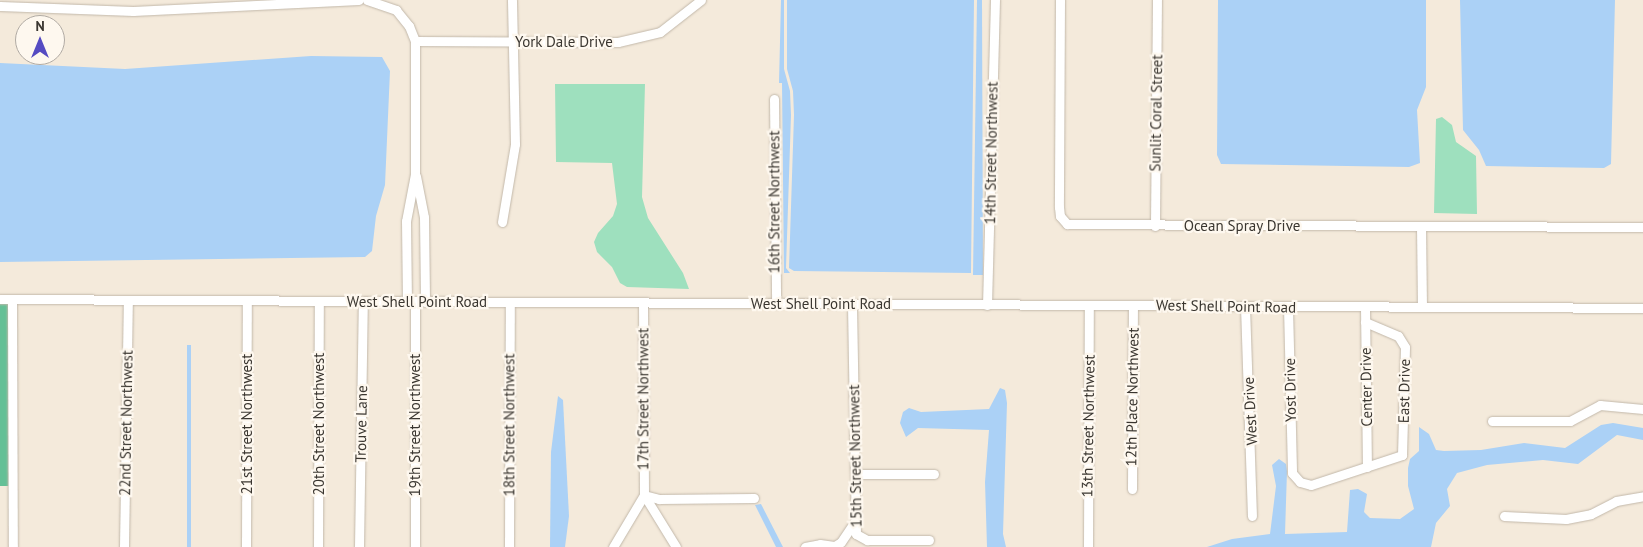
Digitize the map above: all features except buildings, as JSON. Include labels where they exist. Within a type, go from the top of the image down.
[{"type":"street","points":[[0,6],[133,11],[289,0],[359,0]]},
{"type":"street","points":[[367,0],[384,4],[400,14],[415,41],[415,174],[424,217],[425,302]]},
{"type":"street","points":[[502,222],[515,144],[512,0]]},
{"type":"street","name":"York Dale Drive","points":[[415,41],[618,42],[660,32],[701,0]]},
{"type":"street","name":"14th Street Northwest","points":[[987,305],[995,0]]},
{"type":"street","name":"Ocean Spray Drive","points":[[1060,0],[1060,216],[1067,224],[1076,226],[1643,228]]},
{"type":"street","name":"Sunlit Coral Street","points":[[1154,226],[1157,0]]},
{"type":"street","name":"16th Street Northwest","points":[[774,99],[776,304]]},
{"type":"street","name":"19th Street Northwest","points":[[415,174],[406,222],[411,302],[415,547]]},
{"type":"street","points":[[1421,226],[1422,307]]},
{"type":"street","name":"West Shell Point Road","points":[[0,299],[247,302],[1643,308]]},
{"type":"street","points":[[12,299],[13,547]]},
{"type":"street","name":"22nd Street Northwest","points":[[124,547],[128,300]]},
{"type":"street","name":"21st Street Northwest","points":[[246,547],[247,302]]},
{"type":"street","name":"20th Street Northwest","points":[[318,547],[319,302]]},
{"type":"street","name":"Trouve Lane","points":[[359,547],[362,302]]},
{"type":"street","name":"18th Street Northwest","points":[[509,547],[510,303]]},
{"type":"street","name":"17th Street Northwest","points":[[642,303],[644,495]]},
{"type":"street","name":"15th Street Northwest","points":[[852,304],[854,521],[856,534],[866,540],[929,540]]},
{"type":"street","name":"12th Place Northwest","points":[[1132,489],[1133,305]]},
{"type":"street","name":"13th Street Northwest","points":[[1088,547],[1089,306]]},
{"type":"street","name":"West Drive","points":[[1245,306],[1252,516]]},
{"type":"street","name":"Yost Drive","points":[[1288,307],[1292,473],[1300,482],[1311,485],[1367,467]]},
{"type":"street","name":"Center Drive","points":[[1365,307],[1367,467]]},
{"type":"street","name":"East Drive","points":[[1365,322],[1398,336],[1405,347],[1402,455],[1367,467]]},
{"type":"street","points":[[1492,420],[1570,420],[1600,405],[1643,409]]},
{"type":"street","points":[[855,474],[934,474]]},
{"type":"street","points":[[644,495],[658,499],[754,498]]},
{"type":"street","points":[[613,547],[644,495]]},
{"type":"street","points":[[644,495],[676,547]]},
{"type":"street","points":[[1504,516],[1566,520],[1591,514],[1616,501],[1643,496]]},
{"type":"street","points":[[805,547],[820,544],[833,546],[841,542],[854,521]]},
{"type":"green space","points":[[555,84],[645,84],[642,197],[648,218],[683,273],[689,289],[627,287],[620,283],[612,267],[597,252],[594,242],[598,233],[613,216],[617,204],[612,163],[556,162]]},
{"type":"green space","points":[[1442,117],[1452,125],[1456,142],[1476,156],[1477,214],[1434,213],[1436,119]]},
{"type":"green space","points":[[0,303],[9,303],[9,486],[0,486]]},
{"type":"water","points":[[781,0],[784,0],[784,69],[790,91],[791,115],[786,268],[790,273],[784,273],[782,83],[779,83]]},
{"type":"water","points":[[787,0],[974,0],[971,273],[794,271],[789,268],[794,115],[793,91],[787,69]]},
{"type":"water","points":[[977,0],[982,0],[983,275],[973,275]]},
{"type":"water","points":[[1218,0],[1426,0],[1426,87],[1417,110],[1420,163],[1409,167],[1221,164],[1217,155]]},
{"type":"water","points":[[1460,0],[1615,0],[1611,164],[1604,168],[1486,166],[1479,150],[1463,130]]},
{"type":"water","points":[[311,56],[382,57],[390,71],[385,185],[376,216],[372,251],[365,257],[0,262],[0,63],[125,69]]},
{"type":"water","points":[[187,345],[191,345],[191,547],[187,547]]},
{"type":"water","points":[[1000,388],[1005,390],[1007,403],[1003,534],[1006,547],[987,547],[985,482],[989,430],[918,428],[906,437],[900,423],[903,412],[909,408],[921,412],[989,409]]},
{"type":"water","points":[[558,396],[563,400],[569,516],[565,547],[550,547],[551,452]]},
{"type":"water","points":[[1613,423],[1643,428],[1643,440],[1617,435],[1578,464],[1543,460],[1487,465],[1457,473],[1447,489],[1450,506],[1436,523],[1431,547],[1207,547],[1232,539],[1270,534],[1276,486],[1272,465],[1279,459],[1286,464],[1287,471],[1285,534],[1347,532],[1350,490],[1358,489],[1367,494],[1364,512],[1370,518],[1400,519],[1414,509],[1408,486],[1408,468],[1410,459],[1419,451],[1419,427],[1429,434],[1436,450],[1444,451],[1481,450],[1524,443],[1565,448],[1601,425]]},
{"type":"water","points":[[761,504],[783,547],[776,547],[755,505]]}]
